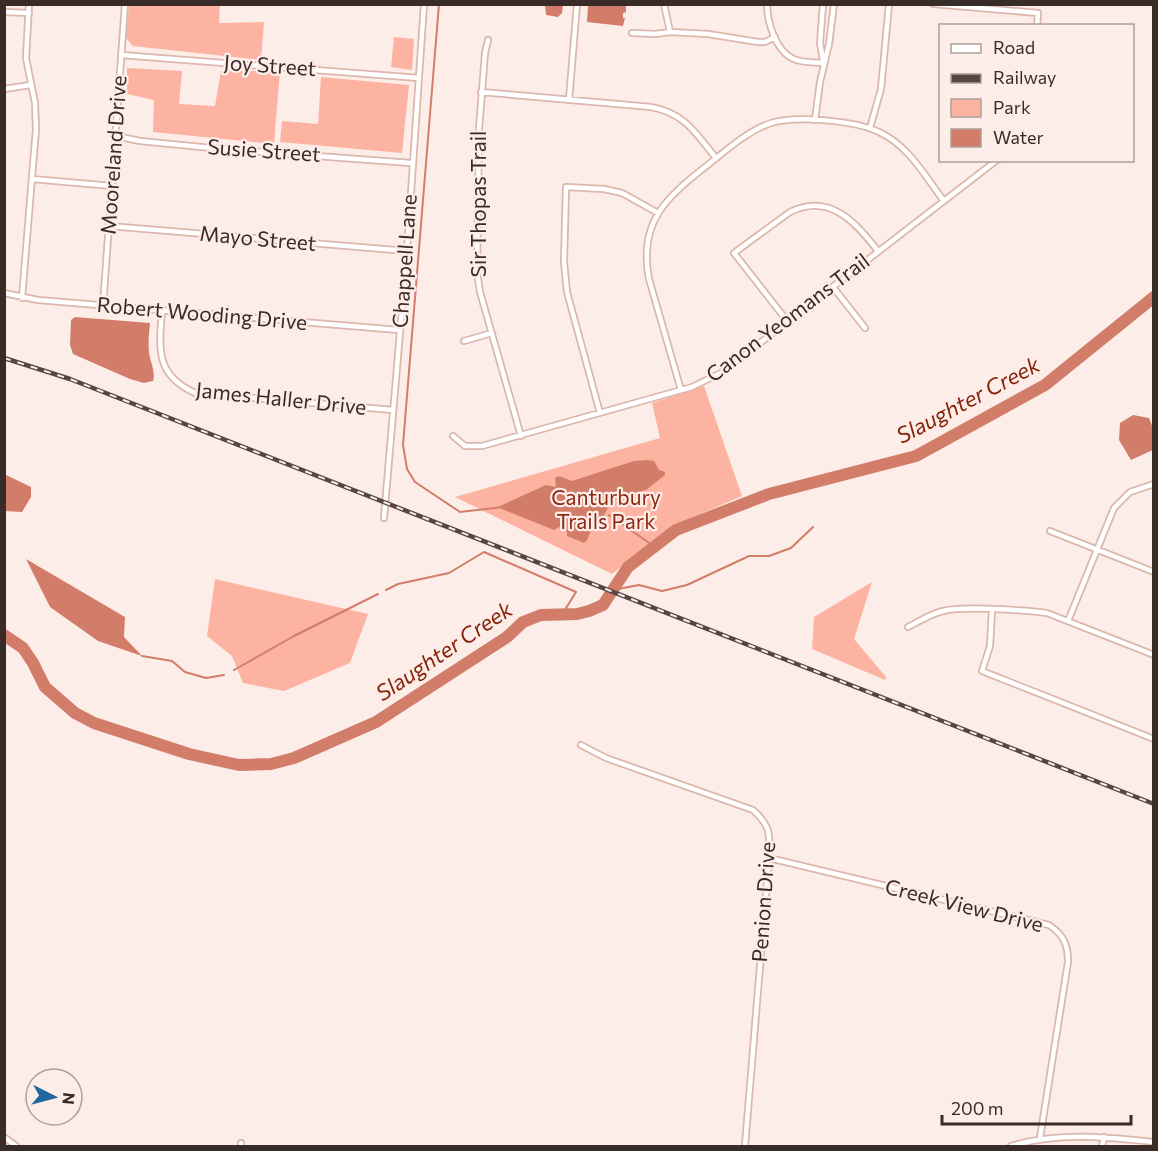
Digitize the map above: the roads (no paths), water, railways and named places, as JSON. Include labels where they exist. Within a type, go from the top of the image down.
[{"type":"street","points":[[22,298],[37,116],[26,58],[29,4]]},
{"type":"street","name":"Mooreland Drive","points":[[103,306],[125,4]]},
{"type":"street","name":"Chappell Lane","points":[[384,518],[407,251],[411,163],[424,4]]},
{"type":"street","points":[[569,100],[577,4]]},
{"type":"street","points":[[664,4],[670,32]]},
{"type":"street","points":[[766,4],[775,37],[784,52],[792,59],[823,63]]},
{"type":"street","points":[[823,63],[820,43],[824,4]]},
{"type":"street","points":[[815,120],[834,4]]},
{"type":"street","points":[[870,128],[881,89],[889,4]]},
{"type":"street","points":[[933,4],[1038,13],[1037,24]]},
{"type":"street","points":[[4,12],[29,14]]},
{"type":"street","points":[[632,33],[708,34],[758,42],[765,42],[775,37]]},
{"type":"street","name":"Sir Thopas Trail","points":[[488,40],[479,129],[477,272],[521,436]]},
{"type":"street","name":"Joy Street","points":[[121,55],[418,78]]},
{"type":"street","points":[[4,89],[30,85]]},
{"type":"street","points":[[482,92],[651,107],[674,113],[687,124],[716,159]]},
{"type":"street","points":[[681,390],[648,271],[647,244],[658,213],[671,195],[747,135],[772,123],[788,119],[815,120],[870,128],[889,137],[903,149],[944,201]]},
{"type":"street","name":"Susie Street","points":[[116,136],[140,141],[211,148],[411,163]]},
{"type":"street","name":"Canon Yeomans Trail","points":[[453,436],[460,444],[475,447],[699,385],[721,373],[994,162]]},
{"type":"street","points":[[33,179],[112,186]]},
{"type":"street","points":[[600,413],[567,292],[564,262],[566,187],[615,190],[658,213]]},
{"type":"street","points":[[788,322],[734,253],[790,212],[813,207],[830,209],[849,217],[861,228],[878,251]]},
{"type":"street","name":"Mayo Street","points":[[109,226],[407,251]]},
{"type":"street","points":[[833,287],[865,328]]},
{"type":"street","name":"Robert Wooding Drive","points":[[4,293],[22,298],[103,306],[399,330]]},
{"type":"street","name":"James Haller Drive","points":[[162,311],[159,347],[164,366],[174,380],[195,393],[393,410]]},
{"type":"street","points":[[464,340],[492,333]]},
{"type":"street","points":[[1068,621],[1111,513],[1120,501],[1136,489],[1154,484]]},
{"type":"street","points":[[1050,531],[1154,572]]},
{"type":"street","points":[[908,627],[947,610],[1039,612],[1154,655]]},
{"type":"street","points":[[992,610],[990,646],[982,671],[1154,739]]},
{"type":"street","name":"Penion Drive","points":[[581,745],[606,758],[753,810],[768,826],[769,858],[744,1146]]},
{"type":"street","name":"Creek View Drive","points":[[769,858],[1048,926],[1064,938],[1068,948],[1068,963],[1040,1138]]},
{"type":"street","points":[[1011,1146],[1040,1138],[1066,1136],[1154,1142]]},
{"type":"street","points":[[4,1137],[16,1146]]},
{"type":"street","points":[[1102,1146],[1104,1137]]},
{"type":"water","points":[[545,5],[563,5],[562,13],[558,17],[546,15]]},
{"type":"water","points":[[588,5],[626,6],[626,12],[623,13],[623,18],[625,18],[623,26],[587,22]]},
{"type":"water","points":[[75,317],[150,323],[149,349],[153,381],[144,383],[130,379],[73,354],[70,345],[71,320]]},
{"type":"water","points":[[1133,415],[1149,418],[1153,428],[1153,450],[1131,460],[1119,440],[1120,423]]},
{"type":"water","points":[[634,461],[654,461],[659,470],[665,472],[665,475],[646,490],[617,497],[612,501],[600,522],[595,522],[584,543],[567,536],[566,523],[554,530],[502,509],[500,506],[546,485],[556,487],[555,478],[559,476],[572,481]]},
{"type":"water","points":[[4,474],[31,487],[31,497],[22,512],[5,511]]},
{"type":"water","points":[[26,559],[125,617],[124,637],[142,656],[98,641],[50,607]]},
{"type":"waterway","points":[[439,4],[403,445],[407,469],[415,482],[460,512],[503,507]]},
{"type":"waterway","name":"Slaughter Creek","points":[[4,635],[23,648],[45,687],[75,713],[94,723],[189,754],[239,765],[271,764],[294,758],[376,722],[507,637],[523,622],[541,615],[577,614],[603,605],[628,567],[676,530],[769,494],[916,456],[1045,385],[1154,297]]},
{"type":"waterway","points":[[609,515],[655,547]]},
{"type":"waterway","points":[[613,590],[639,585],[662,591],[687,585],[749,556],[769,556],[791,548],[813,527]]},
{"type":"waterway","points":[[386,590],[398,584],[449,573],[484,552],[576,592],[563,613]]},
{"type":"waterway","points":[[234,670],[294,636],[378,594]]},
{"type":"waterway","points":[[142,656],[172,661],[185,672],[206,678],[224,675]]},
{"type":"railway","points":[[4,358],[70,379],[1154,804]]},
{"type":"park label","name":"Canturbury Trails Park","points":[[606,510]]}]
